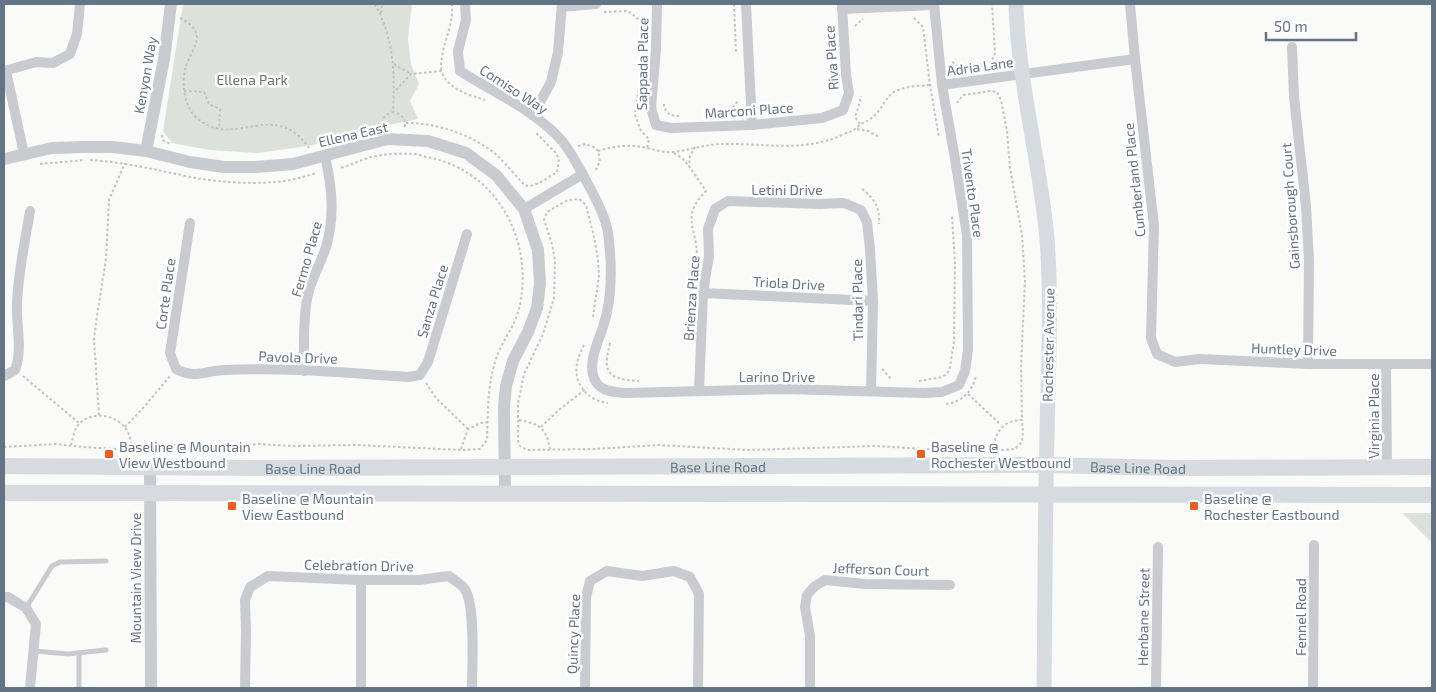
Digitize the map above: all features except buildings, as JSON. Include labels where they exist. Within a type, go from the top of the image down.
[{"type":"main road","name":"Rochester Avenue","points":[[1016,4],[1016,25],[1022,73],[1038,167],[1047,248],[1050,306],[1045,494],[1044,688]]},
{"type":"main road","name":"Base Line Road","points":[[4,466],[1046,465],[1176,468],[1432,467]]},
{"type":"main road","name":"Base Line Road","points":[[4,493],[1432,495]]},
{"type":"street","points":[[24,154],[5,71],[36,62],[53,63],[70,54],[77,34],[80,4]]},
{"type":"street","name":"Kenyon Way","points":[[146,151],[164,60],[172,4]]},
{"type":"street","name":"Comiso Way","points":[[465,4],[466,20],[458,51],[460,71],[533,115],[562,142],[583,174],[598,203],[608,231],[611,287],[604,325],[593,359],[592,370],[596,383]]},
{"type":"street","name":"Sappada Place","points":[[656,125],[651,108],[656,49],[657,4]]},
{"type":"street","points":[[746,4],[752,124]]},
{"type":"street","points":[[842,7],[934,4]]},
{"type":"street","name":"Trivento Place","points":[[934,4],[942,85],[956,159],[967,234],[968,350],[965,371],[959,385]]},
{"type":"street","name":"Cumberland Place","points":[[1130,4],[1154,226],[1151,338],[1157,354]]},
{"type":"street","points":[[533,115],[551,82],[558,52],[562,5],[598,8]]},
{"type":"street","name":"Riva Place","points":[[842,7],[846,75],[849,93],[842,110]]},
{"type":"street","name":"Gainsborough Court","points":[[1292,47],[1294,97],[1306,206],[1309,260],[1308,364]]},
{"type":"street","name":"Adria Lane","points":[[942,85],[1135,59]]},
{"type":"street","name":"Marconi Place","points":[[656,125],[670,128],[752,124],[822,118],[842,110]]},
{"type":"street","name":"Ellena East","points":[[4,159],[52,148],[113,148],[146,151],[190,162],[224,167],[256,168],[293,164],[387,139],[428,141],[466,153],[496,175],[524,209],[538,250],[540,284],[537,308],[528,332],[513,361],[506,386],[504,406],[505,494]]},
{"type":"street","name":"Fermo Place","points":[[304,370],[308,295],[316,268],[326,248],[331,226],[332,198],[325,156]]},
{"type":"street","points":[[524,209],[583,174]]},
{"type":"street","name":"Letini Drive","points":[[714,209],[728,201],[844,203],[861,210]]},
{"type":"street","name":"Brienza Place","points":[[699,391],[703,293],[709,256],[708,228],[714,209]]},
{"type":"street","name":"Tindari Place","points":[[861,210],[867,222],[873,301],[871,392]]},
{"type":"street","points":[[4,376],[15,370],[20,358],[16,306],[18,280],[30,211]]},
{"type":"street","name":"Corte Place","points":[[176,369],[170,352],[190,223]]},
{"type":"street","name":"Sanza Place","points":[[420,375],[428,362],[467,234]]},
{"type":"street","name":"Triola Drive","points":[[703,293],[873,301]]},
{"type":"street","name":"Huntley Drive","points":[[1157,354],[1175,362],[1199,359],[1308,364],[1432,364]]},
{"type":"street","name":"Virginia Place","points":[[1386,364],[1386,467]]},
{"type":"street","name":"Pavola Drive","points":[[176,369],[186,374],[201,374],[221,370],[260,369],[408,377],[420,375]]},
{"type":"street","name":"Larino Drive","points":[[596,383],[608,391],[626,393],[785,389],[924,394],[942,392],[959,385]]},
{"type":"street","name":"Mountain View Drive","points":[[150,467],[150,688]]},
{"type":"street","name":"Fennel Road","points":[[1313,688],[1314,545]]},
{"type":"street","name":"Henbane Street","points":[[1156,688],[1158,547]]},
{"type":"street","name":"Quincy Place","points":[[585,688],[586,597],[590,581],[607,571],[642,576],[674,571],[690,577],[699,594],[698,688]]},
{"type":"street","name":"Celebration Drive","points":[[245,688],[245,600],[250,586],[268,576],[361,580],[419,580],[449,576],[465,589],[470,604],[472,688]]},
{"type":"street","points":[[361,580],[361,688]]},
{"type":"street","name":"Jefferson Court","points":[[810,688],[810,636],[805,607],[807,595],[814,587],[825,580],[865,584],[950,585]]},
{"type":"street","points":[[4,597],[8,597],[26,608],[36,624],[30,688]]},
{"type":"lane","points":[[26,608],[52,566],[60,562],[106,561]]},
{"type":"lane","points":[[34,651],[79,653],[106,650]]},
{"type":"lane","points":[[79,653],[79,688]]},
{"type":"path","points":[[375,4],[388,36],[394,64],[393,112]]},
{"type":"path","points":[[381,16],[382,4]]},
{"type":"path","points":[[452,4],[452,20],[442,55],[441,71],[455,89],[490,101]]},
{"type":"path","points":[[734,4],[736,53]]},
{"type":"path","points":[[950,61],[960,68],[991,63],[995,53],[992,4]]},
{"type":"path","points":[[598,8],[628,11],[642,22],[642,66],[635,115],[641,131],[649,138],[648,148]]},
{"type":"path","points":[[911,15],[923,27],[940,143]]},
{"type":"path","points":[[179,17],[190,23],[196,32],[197,41],[185,70],[185,98],[192,113],[206,125],[218,128],[234,130],[259,124],[276,125],[297,135],[309,148]]},
{"type":"path","points":[[852,30],[864,18]]},
{"type":"path","points":[[394,64],[411,74],[441,71]]},
{"type":"path","points":[[394,92],[411,74]]},
{"type":"path","points":[[184,91],[204,92],[209,104],[220,109],[218,128]]},
{"type":"path","points":[[593,318],[599,276],[595,241],[586,205],[579,199],[568,200],[547,212],[544,220],[552,244],[555,261],[554,298],[543,334],[524,374],[518,404],[518,441],[520,446],[527,450],[596,449],[658,445],[748,450],[876,446],[940,450],[976,445],[1003,450],[1015,449],[1022,442],[1023,432],[1021,365],[1025,281],[1023,244],[1010,168],[1007,131],[1001,100],[997,92],[991,91],[963,95],[956,104]]},
{"type":"path","points":[[726,115],[739,101],[738,92]]},
{"type":"path","points":[[860,124],[855,117],[860,105],[861,95]]},
{"type":"path","points":[[663,100],[664,108],[670,115],[681,116]]},
{"type":"path","points":[[381,128],[386,114],[393,112],[400,114],[406,123]]},
{"type":"path","points":[[397,127],[405,126],[406,123],[435,125],[468,138],[497,155],[525,185],[532,186],[557,172],[559,159],[555,152],[533,130]]},
{"type":"path","points":[[348,136],[389,127]]},
{"type":"path","points":[[161,129],[163,140],[175,146]]},
{"type":"path","points":[[857,129],[868,130],[879,136]]},
{"type":"path","points":[[579,145],[586,144],[592,146],[599,153],[599,166],[594,171]]},
{"type":"path","points":[[304,149],[316,146]]},
{"type":"path","points":[[689,166],[690,156],[695,147]]},
{"type":"path","points":[[673,152],[689,166],[706,191],[696,201],[691,213],[697,253],[696,263]]},
{"type":"path","points":[[99,415],[95,349],[96,322],[106,259],[109,200],[124,163]]},
{"type":"path","points":[[862,189],[871,196],[877,205],[879,226]]},
{"type":"path","points":[[913,382],[942,377],[947,374],[950,367],[954,342],[955,262],[952,215]]},
{"type":"path","points":[[612,335],[606,365],[609,373],[615,378],[644,381]]},
{"type":"path","points":[[588,337],[577,363],[577,379],[584,391],[592,399],[609,403]]},
{"type":"path","points":[[881,367],[892,381],[896,381]]},
{"type":"path","points":[[942,404],[960,400],[968,394],[974,383],[976,367]]},
{"type":"path","points":[[124,427],[144,408],[176,369]]},
{"type":"path","points":[[15,370],[80,423]]},
{"type":"path","points":[[947,374],[1002,426]]},
{"type":"path","points":[[420,375],[436,398],[468,429]]},
{"type":"path","points":[[541,427],[560,409],[596,383]]},
{"type":"path","points":[[71,445],[74,433],[80,423],[99,415],[112,417],[124,427],[129,435],[132,448]]},
{"type":"path","points":[[519,420],[541,427],[548,437],[550,450]]},
{"type":"path","points":[[993,448],[997,434],[1002,426],[1008,422],[1022,420]]},
{"type":"path","points":[[4,447],[50,444],[98,449],[132,448],[161,444],[214,448],[259,444],[291,446],[357,445],[461,450],[480,449],[487,440],[488,422],[468,429],[461,450]]},
{"type":"green space","name":"Ellena Park","points":[[183,4],[412,4],[408,39],[411,64],[419,84],[410,101],[418,119],[363,130],[314,145],[258,153],[210,150],[172,143],[163,131]]},
{"type":"green space","points":[[1402,513],[1432,513],[1432,543]]},
{"type":"place","name":"Baseline @ Mountain View Westbound","points":[[109,454]]},
{"type":"place","name":"Baseline @ Rochester Westbound","points":[[921,454]]},
{"type":"place","name":"Baseline @ Mountain View Eastbound","points":[[232,506]]},
{"type":"place","name":"Baseline @ Rochester Eastbound","points":[[1194,506]]}]
